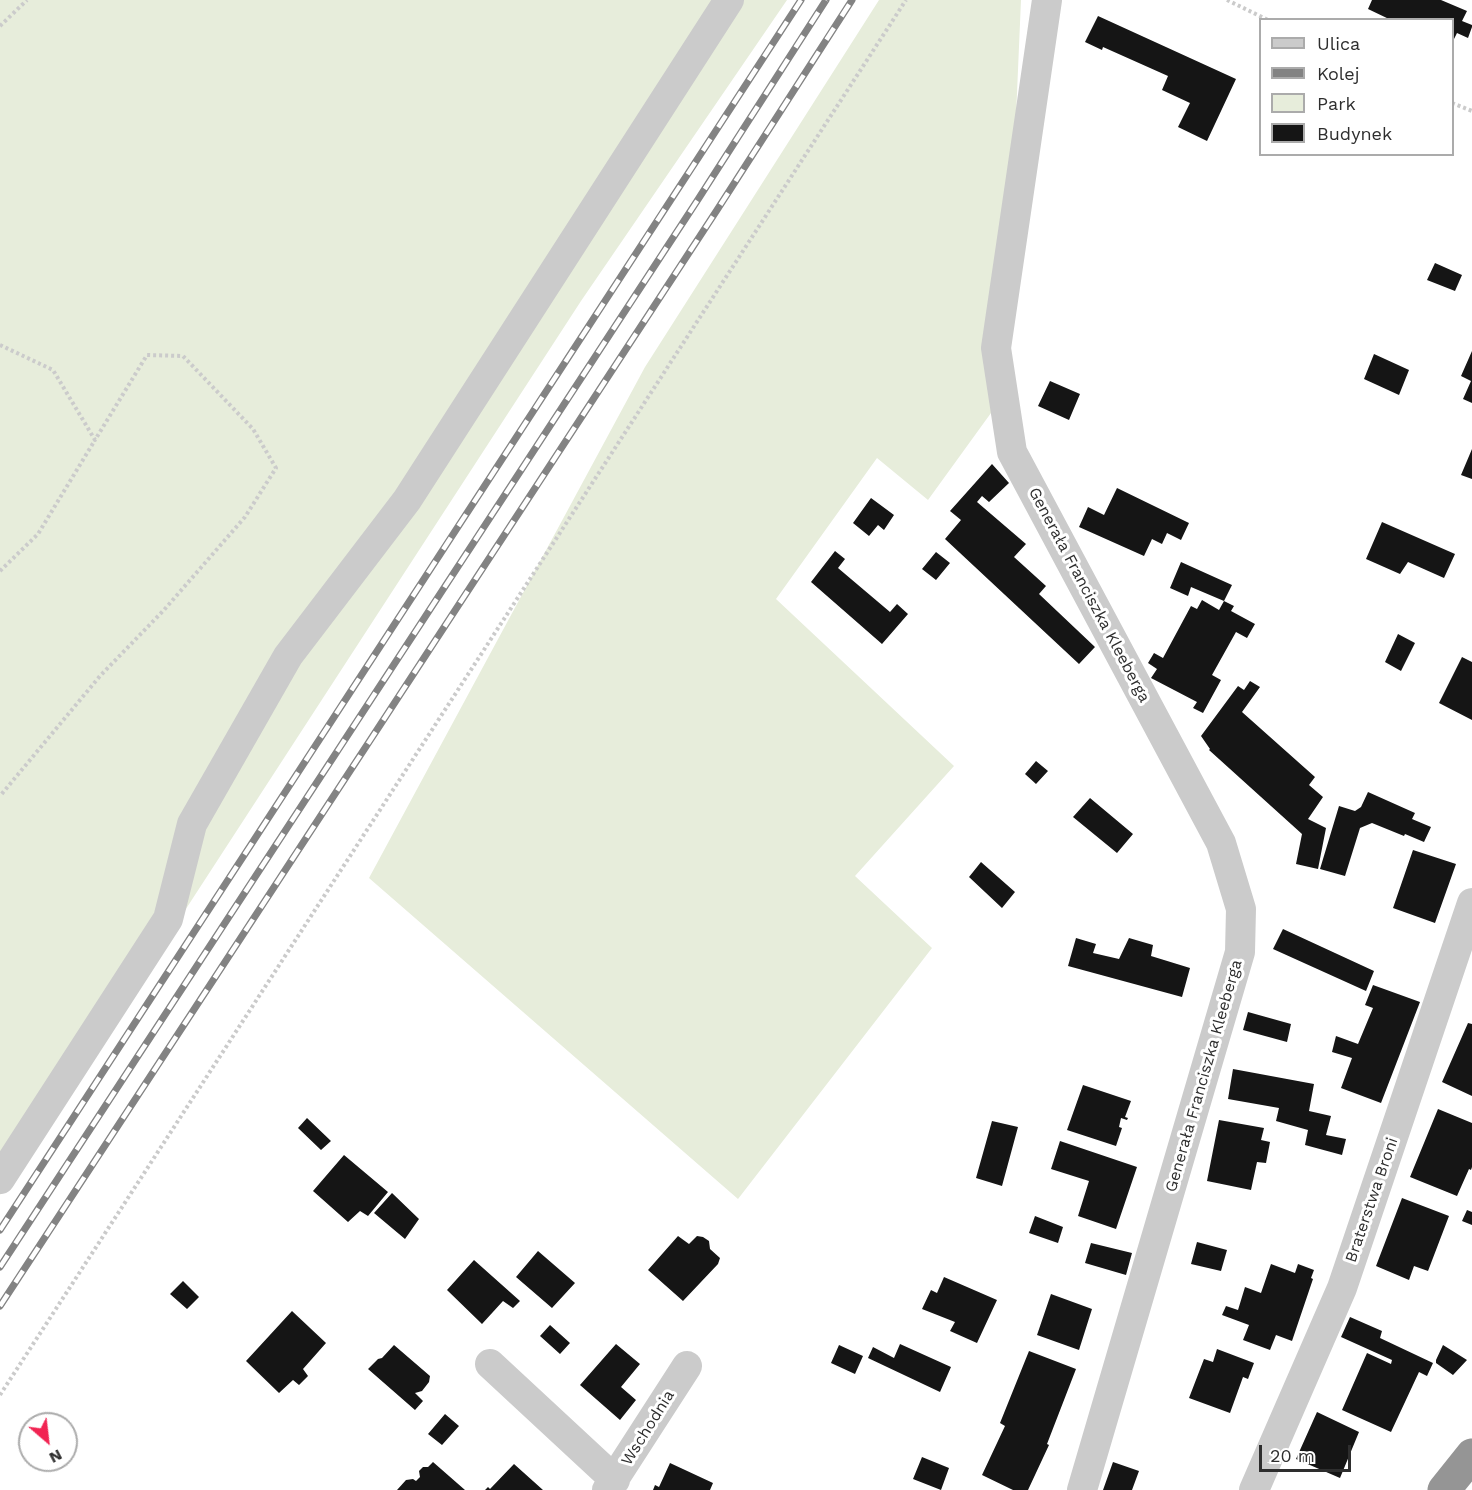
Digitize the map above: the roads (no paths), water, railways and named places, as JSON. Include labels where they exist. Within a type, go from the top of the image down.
[{"type":"highway","points":[[1444,1490],[1472,1455]]},
{"type":"street","points":[[0,1179],[168,919],[192,824],[288,656],[407,500],[729,0]]},
{"type":"street","name":"Generała Franciszka Kleeberga","points":[[1047,0],[996,348],[1012,452],[1221,843],[1241,909],[1240,952],[1082,1490]]},
{"type":"street","name":"Braterstwa Broni","points":[[1254,1490],[1342,1288],[1472,903]]},
{"type":"street","points":[[490,1364],[611,1485]]},
{"type":"street","name":"Wschodnia","points":[[611,1485],[687,1366]]},
{"type":"railway","points":[[0,1230],[801,0]]},
{"type":"railway","points":[[0,1267],[826,0]]},
{"type":"railway","points":[[0,1306],[852,0]]}]
